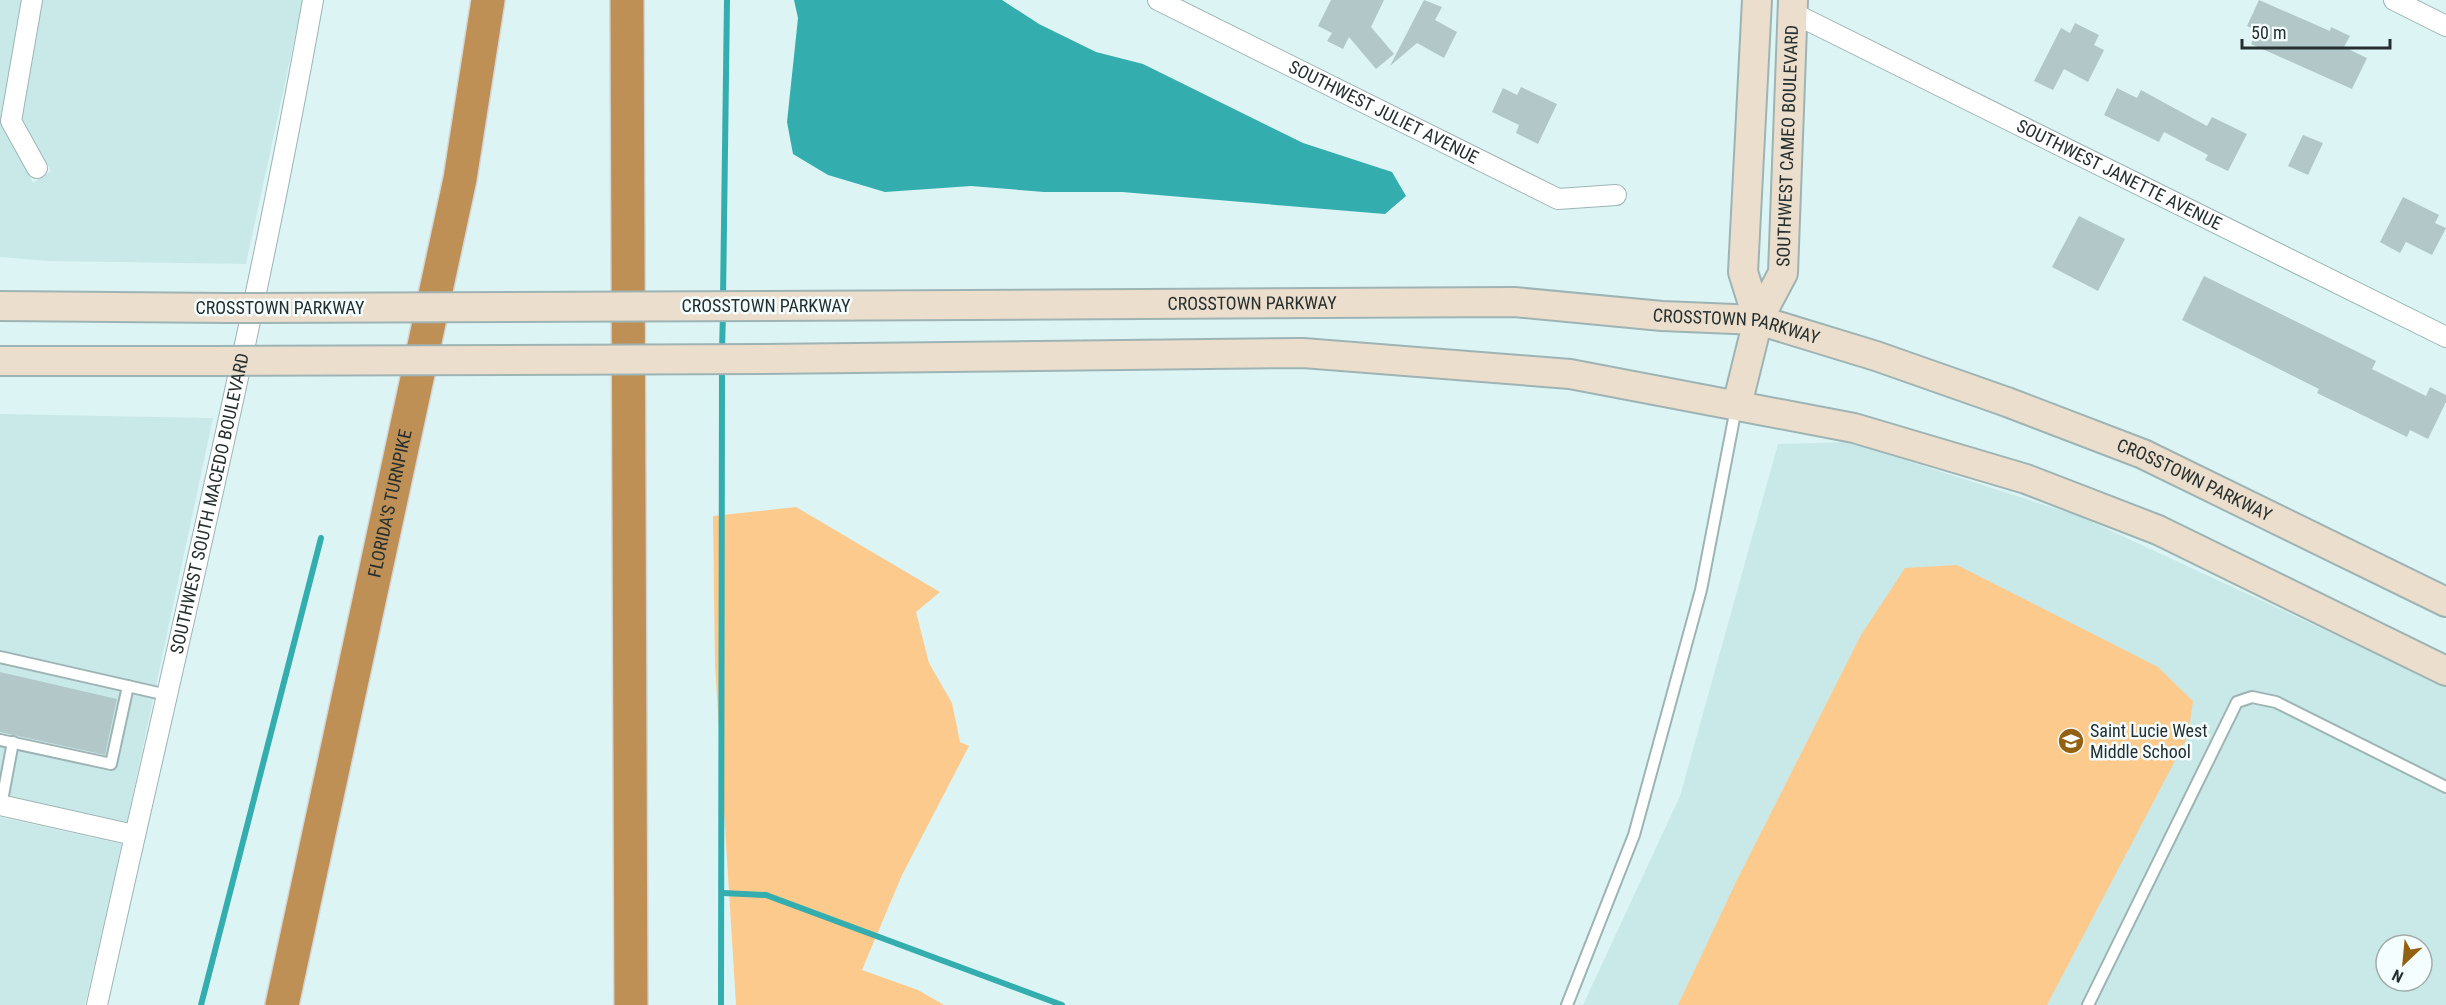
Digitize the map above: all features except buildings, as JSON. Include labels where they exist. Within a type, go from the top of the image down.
[{"type":"highway","name":"FLORIDA'S TURNPIKE","points":[[282,1005],[460,179],[488,0]]},
{"type":"highway","points":[[627,0],[631,1005]]},
{"type":"main road","name":"SOUTHWEST CAMEO BOULEVARD","points":[[1757,0],[1743,272],[1758,320]]},
{"type":"main road","name":"SOUTHWEST CAMEO BOULEVARD","points":[[1737,405],[1758,320],[1783,273],[1793,7]]},
{"type":"main road","name":"CROSSTOWN PARKWAY","points":[[0,306],[227,308],[1514,302],[1662,316],[1758,320],[1920,371],[2143,454],[2446,602]]},
{"type":"main road","points":[[0,361],[763,359],[1303,353],[1570,374],[1854,428],[2026,479],[2158,530],[2446,671]]},
{"type":"street","points":[[32,0],[6,121],[37,168]]},
{"type":"street","name":"SOUTHWEST SOUTH MACEDO BOULEVARD","points":[[97,1005],[231,413],[288,139],[313,0]]},
{"type":"street","name":"SOUTHWEST JULIET AVENUE","points":[[1158,0],[1558,199],[1616,195]]},
{"type":"street","points":[[2394,0],[2446,26]]},
{"type":"street","name":"SOUTHWEST JANETTE AVENUE","points":[[1793,7],[2446,337]]},
{"type":"street","points":[[1,806],[134,835]]},
{"type":"lane","points":[[1567,1005],[1634,835],[1701,590],[1737,405]]},
{"type":"lane","points":[[0,657],[167,695]]},
{"type":"lane","points":[[0,740],[111,764],[128,686]]},
{"type":"lane","points":[[2088,1005],[2237,702],[2252,697],[2276,702],[2446,788]]},
{"type":"lane","points":[[1,806],[13,742]]},
{"type":"shaded area","points":[[0,0],[22,0],[1,120],[33,183],[51,171],[22,118],[43,0],[303,0],[246,264],[48,261],[0,257]]},
{"type":"shaded area","points":[[0,414],[213,418],[127,822],[0,794]]},
{"type":"shaded area","name":"Saint Lucie West Middle School","points":[[1849,442],[2079,516],[2446,686],[2446,1005],[1583,1005],[1680,796],[1778,444]]},
{"type":"shaded area","points":[[796,507],[940,592],[916,612],[929,663],[952,703],[960,742],[969,746],[902,875],[862,970],[918,990],[944,1005],[736,1005],[715,665],[713,516]]},
{"type":"shaded area","points":[[1957,565],[2158,667],[2193,701],[2188,736],[2047,1005],[1678,1005],[1737,880],[1861,635],[1905,568]]},
{"type":"shaded area","points":[[0,817],[122,844],[85,1005],[0,1005]]},
{"type":"water","points":[[794,0],[1002,0],[1039,24],[1096,52],[1143,64],[1303,143],[1392,172],[1406,196],[1385,214],[1122,192],[1044,192],[971,186],[885,192],[828,175],[793,154],[787,122],[798,18]]},
{"type":"waterway","points":[[723,299],[727,0]]},
{"type":"waterway","points":[[722,350],[723,313]]},
{"type":"waterway","points":[[721,1005],[722,367]]},
{"type":"waterway","points":[[201,1005],[321,538]]},
{"type":"waterway","points":[[723,893],[766,895],[1062,1005]]},
{"type":"place","name":"Saint Lucie West Middle School","points":[[2071,741]]}]
